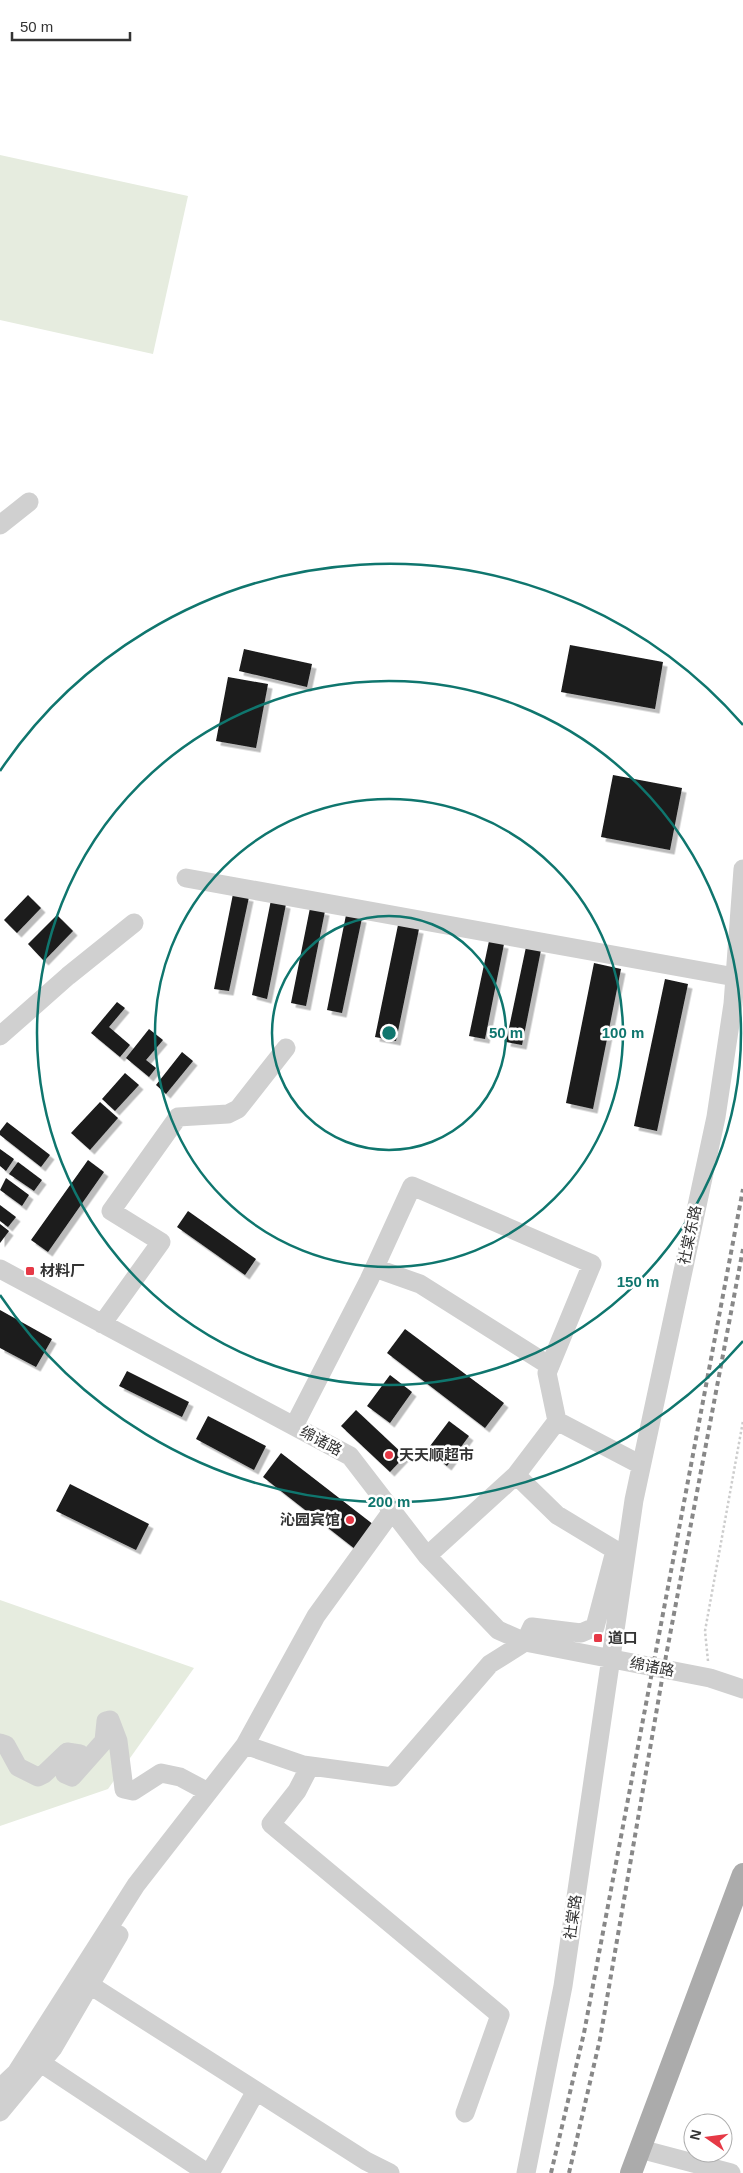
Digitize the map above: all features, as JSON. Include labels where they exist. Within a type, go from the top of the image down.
[{"type":"main road","points":[[631,2173],[743,1874]]},
{"type":"street","points":[[0,525],[29,502]]},
{"type":"street","name":"社棠东路","points":[[610,1658],[620,1554],[716,1117],[735,977],[743,869]]},
{"type":"street","points":[[186,878],[735,977]]},
{"type":"street","points":[[0,1036],[68,976],[134,923]]},
{"type":"street","points":[[102,1324],[161,1242],[111,1211],[178,1118],[228,1114],[238,1109],[286,1048]]},
{"type":"street","points":[[294,1426],[375,1268],[412,1186],[592,1264],[547,1373],[557,1421],[516,1475],[426,1556]]},
{"type":"street","points":[[375,1268],[420,1284],[550,1366]]},
{"type":"street","name":"绵诸路","points":[[0,1269],[350,1456],[426,1556],[498,1630],[525,1642],[710,1678],[743,1689]]},
{"type":"street","points":[[557,1421],[641,1465]]},
{"type":"street","points":[[245,1745],[310,1766],[392,1777],[490,1664],[525,1642],[532,1626],[581,1632],[595,1627],[620,1554],[557,1515],[516,1475]]},
{"type":"street","points":[[0,2088],[16,2073],[136,1885],[245,1745],[316,1616],[392,1511]]},
{"type":"street","name":"社棠路","points":[[526,2173],[563,1986],[610,1658]]},
{"type":"street","points":[[0,1743],[6,1745],[18,1767],[38,1777],[44,1774],[67,1752],[80,1754],[65,1774],[72,1777],[104,1741],[106,1721],[110,1720],[118,1740],[124,1789],[133,1791],[162,1773],[180,1777],[208,1792]]},
{"type":"street","points":[[310,1766],[297,1790],[271,1824],[500,2015],[465,2113]]},
{"type":"street","points":[[0,2112],[53,2048],[124,1927],[114,1920]]},
{"type":"street","points":[[90,1985],[366,2161],[390,2173]]},
{"type":"street","points":[[41,2063],[208,2173],[256,2091]]},
{"type":"street","points":[[640,2149],[731,2173]]},
{"type":"path","points":[[710,1678],[705,1631],[743,1421]]},
{"type":"shaded area","points":[[0,155],[188,196],[153,354],[0,320]]},
{"type":"shaded area","points":[[0,1600],[194,1668],[108,1789],[0,1826]]},
{"type":"building","points":[[570,645],[663,662],[655,709],[561,692]]},
{"type":"building","points":[[244,649],[312,664],[307,687],[239,671]]},
{"type":"building","points":[[228,677],[268,684],[256,748],[216,741]]},
{"type":"building","points":[[613,775],[682,788],[670,850],[601,837]]},
{"type":"building","points":[[233,894],[249,897],[229,991],[214,989]]},
{"type":"building","points":[[28,895],[41,908],[17,933],[4,920]]},
{"type":"building","points":[[271,900],[286,904],[267,999],[252,995]]},
{"type":"building","points":[[310,908],[325,911],[306,1006],[291,1003]]},
{"type":"building","points":[[57,915],[73,931],[44,961],[28,944]]},
{"type":"building","points":[[346,915],[362,918],[342,1013],[327,1010]]},
{"type":"building","points":[[398,925],[419,929],[396,1041],[375,1037]]},
{"type":"building","points":[[489,941],[504,944],[485,1039],[469,1036]]},
{"type":"building","points":[[526,947],[541,950],[522,1045],[506,1042]]},
{"type":"building","points":[[594,963],[621,969],[593,1109],[566,1103]]},
{"type":"building","points":[[665,979],[688,984],[657,1131],[634,1126]]},
{"type":"building","points":[[117,1002],[125,1008],[109,1027],[130,1045],[120,1057],[91,1033]]},
{"type":"building","points":[[149,1029],[163,1040],[146,1060],[156,1068],[149,1077],[126,1058]]},
{"type":"building","points":[[182,1052],[193,1061],[166,1094],[156,1085]]},
{"type":"building","points":[[125,1073],[139,1085],[115,1111],[102,1099]]},
{"type":"building","points":[[100,1102],[118,1118],[90,1150],[71,1133]]},
{"type":"building","points":[[7,1122],[50,1155],[41,1167],[0,1135],[0,1131]]},
{"type":"building","points":[[0,1149],[14,1159],[6,1171],[0,1166]]},
{"type":"building","points":[[88,1160],[104,1172],[48,1252],[31,1240]]},
{"type":"building","points":[[18,1162],[42,1180],[34,1191],[9,1174]]},
{"type":"building","points":[[6,1178],[29,1195],[22,1206],[0,1190]]},
{"type":"building","points":[[0,1205],[16,1217],[8,1227],[0,1221]]},
{"type":"building","points":[[188,1211],[256,1259],[245,1275],[177,1227]]},
{"type":"building","points":[[0,1224],[9,1231],[0,1243]]},
{"type":"building","points":[[0,1310],[52,1339],[36,1367],[0,1348]]},
{"type":"building","points":[[405,1329],[504,1403],[485,1428],[387,1353]]},
{"type":"building","points":[[127,1371],[189,1402],[182,1417],[119,1386]]},
{"type":"building","points":[[390,1375],[412,1392],[390,1423],[367,1406]]},
{"type":"building","points":[[356,1410],[405,1456],[390,1472],[341,1426]]},
{"type":"building","points":[[208,1416],[266,1446],[254,1470],[196,1439]]},
{"type":"building","points":[[449,1421],[469,1436],[447,1466],[427,1450]]},
{"type":"building","points":[[281,1453],[374,1525],[355,1549],[263,1477]]},
{"type":"building","points":[[70,1484],[149,1524],[136,1550],[56,1511]]},
{"type":"railway","points":[[551,2173],[584,2033],[743,1189]]},
{"type":"railway","points":[[569,2173],[600,2039],[666,1656],[743,1249]]},
{"type":"place","name":"材料厂","points":[[30,1271]]},
{"type":"place","name":"天天顺超市","points":[[389,1455]]},
{"type":"place","name":"沁园宾馆","points":[[350,1520]]},
{"type":"place","name":"道口","points":[[598,1638]]}]
